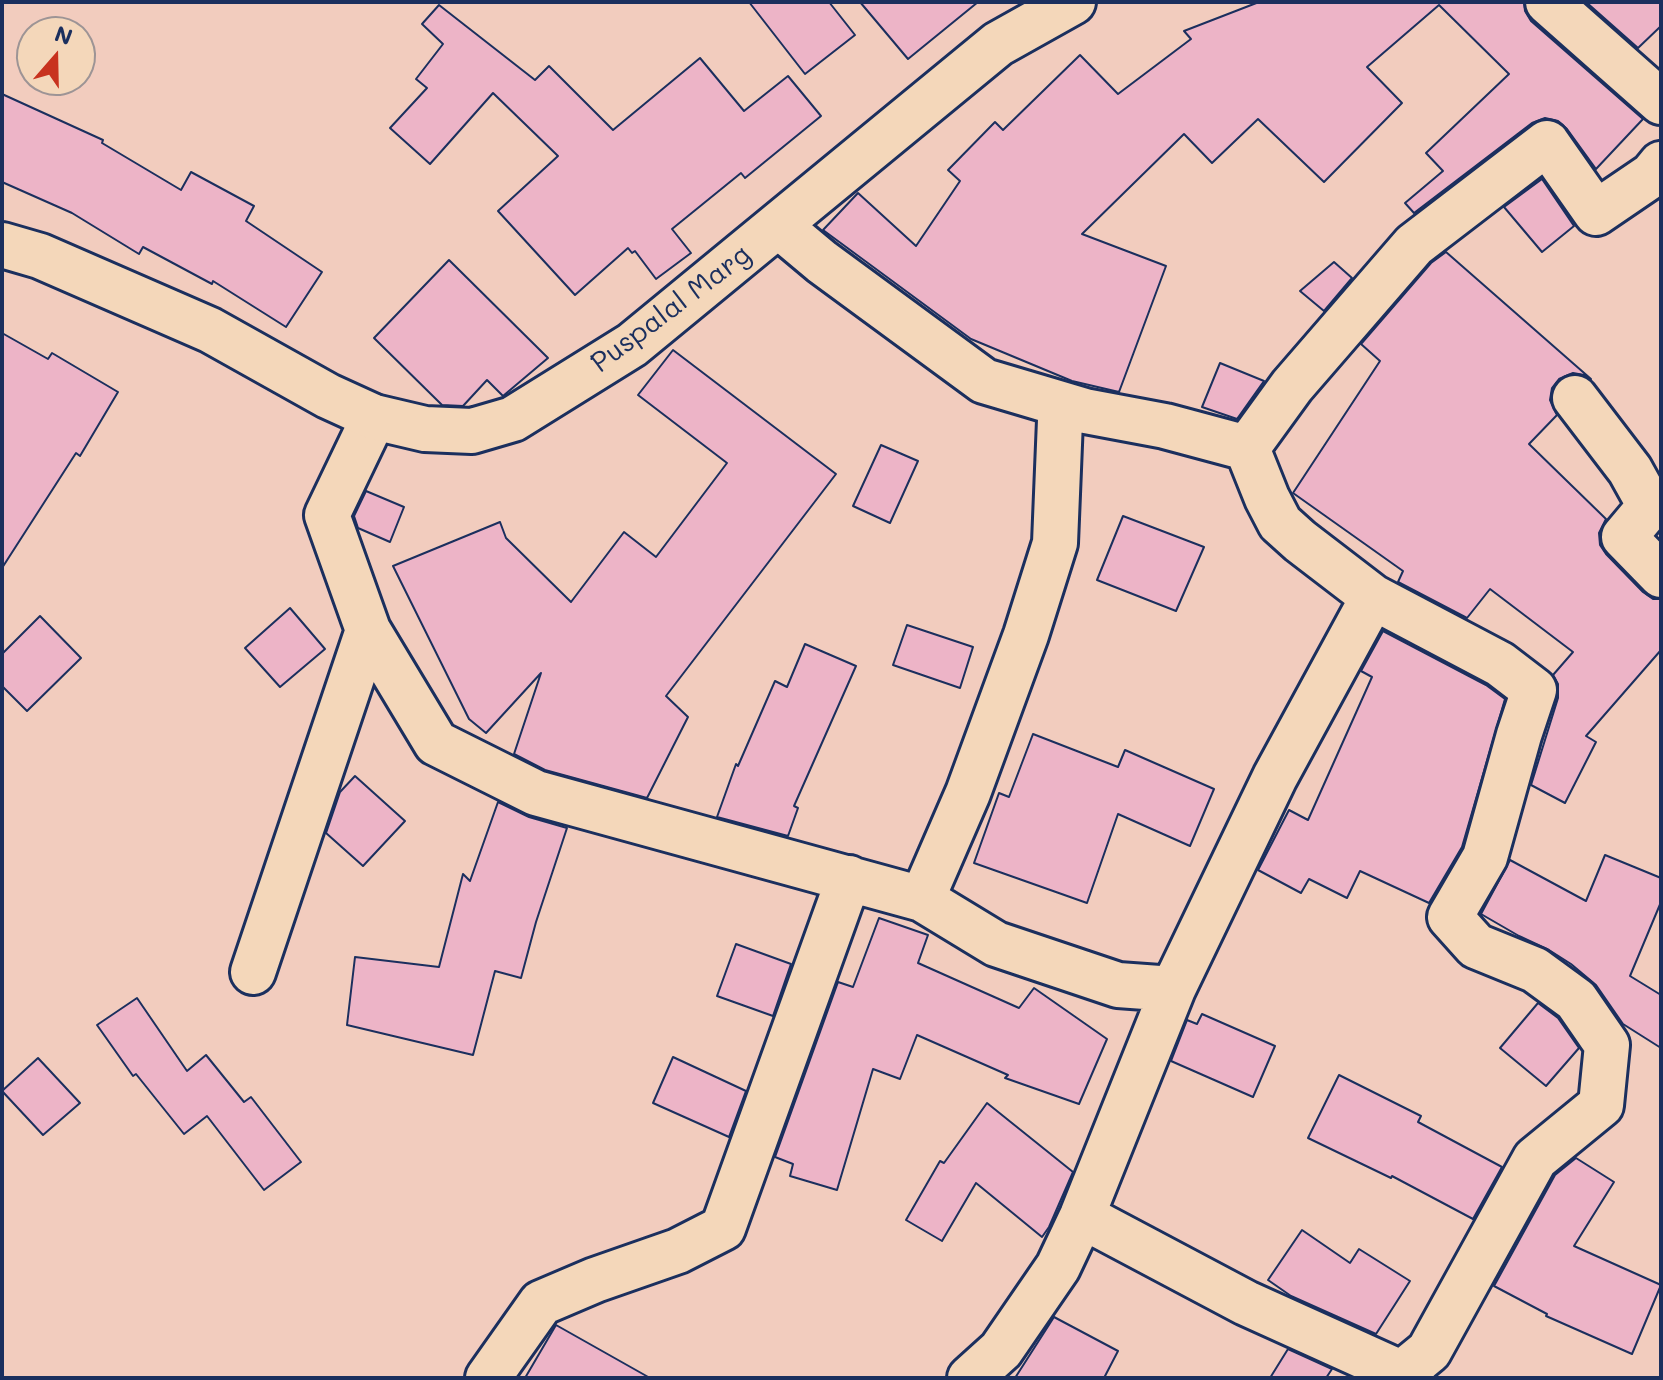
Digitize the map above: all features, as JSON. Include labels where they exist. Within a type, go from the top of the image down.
[{"type":"street","name":"Puspalal Marg","points":[[2,245],[40,256],[210,330],[328,396],[374,417],[425,429],[472,431],[513,419],[632,345],[998,44],[1073,2]]},
{"type":"street","points":[[1548,2],[1661,102]]},
{"type":"street","points":[[1247,448],[1292,386],[1414,245],[1547,143],[1596,213],[1652,175],[1661,164]]},
{"type":"street","points":[[779,226],[822,262],[984,381],[1085,411],[1165,426],[1247,448]]},
{"type":"street","points":[[1575,398],[1630,470],[1650,506],[1624,537],[1661,575]]},
{"type":"street","points":[[374,417],[327,515],[368,630],[436,743],[536,793],[922,899],[996,944],[1118,985],[1173,989]]},
{"type":"street","points":[[922,899],[968,793],[1026,635],[1055,543],[1060,420]]},
{"type":"street","points":[[1082,1216],[1246,1303],[1403,1376],[1429,1351],[1535,1159],[1601,1105],[1607,1045],[1576,1000],[1535,970],[1476,946],[1450,917],[1485,857],[1534,690],[1500,664],[1373,597],[1280,523],[1247,448]]},
{"type":"street","points":[[970,1378],[1001,1350],[1058,1267],[1082,1216],[1173,989],[1275,777],[1373,597]]},
{"type":"street","points":[[253,972],[368,630]]},
{"type":"street","points":[[488,1378],[541,1303],[678,1251],[723,1228],[849,878]]},
{"type":"building","points":[[749,2],[829,2],[855,35],[805,74]]},
{"type":"building","points":[[860,2],[978,2],[908,59]]},
{"type":"building","points":[[1259,2],[1524,2],[1531,21],[1643,119],[1596,169],[1558,121],[1545,118],[1532,123],[1414,213],[1405,203],[1443,171],[1426,153],[1509,74],[1439,5],[1367,67],[1402,103],[1324,182],[1258,119],[1212,163],[1184,134],[1082,234],[1166,266],[1119,392],[1072,381],[971,339],[823,230],[858,193],[916,246],[960,181],[948,170],[995,122],[1003,130],[1080,55],[1118,94],[1191,39],[1184,31]]},
{"type":"building","points":[[1586,2],[1661,2],[1661,26],[1638,48]]},
{"type":"building","points":[[439,5],[535,80],[549,66],[613,130],[700,58],[744,111],[788,76],[821,116],[745,178],[741,173],[672,229],[691,253],[656,279],[635,251],[632,253],[628,248],[575,295],[498,211],[558,156],[493,93],[430,164],[390,128],[427,88],[416,79],[443,44],[422,24]]},
{"type":"building","points":[[2,94],[103,140],[102,143],[181,190],[191,172],[254,206],[246,221],[322,272],[286,327],[213,281],[212,284],[143,247],[139,254],[72,213],[2,182]]},
{"type":"building","points":[[1542,179],[1574,226],[1542,252],[1504,207]]},
{"type":"building","points":[[1446,252],[1591,379],[1573,373],[1559,379],[1552,388],[1550,400],[1557,415],[1529,444],[1606,519],[1599,533],[1600,545],[1606,554],[1643,592],[1653,599],[1661,599],[1661,650],[1586,736],[1596,742],[1565,803],[1531,785],[1558,698],[1558,684],[1553,675],[1573,652],[1490,589],[1467,618],[1398,582],[1403,571],[1293,493],[1380,361],[1361,344],[1431,263]]},
{"type":"building","points":[[449,260],[548,358],[503,396],[487,380],[463,406],[442,405],[374,338]]},
{"type":"building","points":[[1334,262],[1352,278],[1324,311],[1300,291]]},
{"type":"building","points":[[2,333],[48,359],[52,353],[118,392],[80,456],[76,453],[2,568]]},
{"type":"building","points":[[673,350],[836,474],[666,696],[688,717],[647,798],[545,770],[514,754],[541,673],[486,733],[469,719],[393,566],[500,522],[506,538],[571,602],[624,532],[656,557],[727,463],[638,395]]},
{"type":"building","points":[[1220,363],[1264,381],[1237,419],[1202,407]]},
{"type":"building","points":[[881,445],[918,461],[890,523],[853,506]]},
{"type":"building","points":[[366,491],[404,507],[390,542],[358,528],[354,516]]},
{"type":"building","points":[[1123,516],[1204,547],[1176,611],[1097,580]]},
{"type":"building","points":[[290,608],[325,649],[280,687],[245,648]]},
{"type":"building","points":[[40,616],[81,658],[27,711],[2,686],[2,654]]},
{"type":"building","points":[[907,625],[973,647],[960,688],[893,665]]},
{"type":"building","points":[[1383,631],[1486,685],[1505,699],[1462,847],[1429,903],[1360,871],[1347,898],[1309,879],[1301,893],[1258,870],[1289,810],[1308,820],[1372,677],[1361,671]]},
{"type":"building","points":[[805,644],[856,666],[794,806],[798,808],[788,836],[717,817],[736,764],[738,766],[775,681],[787,687]]},
{"type":"building","points":[[1033,734],[1118,767],[1125,750],[1214,789],[1190,846],[1118,814],[1087,903],[974,863],[999,793],[1009,797]]},
{"type":"building","points":[[355,776],[405,821],[363,866],[326,833],[340,792]]},
{"type":"building","points":[[498,802],[529,817],[567,828],[521,978],[495,971],[473,1055],[347,1025],[355,957],[439,967],[463,874],[470,881]]},
{"type":"building","points":[[1605,855],[1661,878],[1661,902],[1630,976],[1661,995],[1661,1048],[1623,1024],[1596,985],[1571,964],[1481,914],[1510,860],[1586,901]]},
{"type":"building","points":[[879,918],[928,935],[918,963],[1019,1008],[1034,988],[1107,1039],[1079,1104],[1005,1078],[1008,1075],[917,1035],[900,1079],[873,1069],[837,1190],[790,1176],[793,1164],[775,1157],[838,982],[853,987]]},
{"type":"building","points":[[736,944],[791,964],[773,1016],[717,996]]},
{"type":"building","points":[[137,998],[187,1071],[206,1055],[244,1102],[251,1097],[301,1162],[264,1190],[207,1116],[184,1134],[136,1074],[133,1076],[97,1025]]},
{"type":"building","points":[[1538,1003],[1558,1018],[1579,1048],[1546,1086],[1500,1048]]},
{"type":"building","points":[[1202,1014],[1275,1046],[1253,1097],[1171,1061],[1187,1020],[1197,1024]]},
{"type":"building","points":[[673,1057],[746,1091],[729,1137],[653,1103]]},
{"type":"building","points":[[38,1058],[80,1103],[43,1135],[2,1091]]},
{"type":"building","points":[[1339,1075],[1421,1116],[1418,1122],[1502,1167],[1473,1219],[1392,1176],[1308,1138]]},
{"type":"building","points":[[987,1103],[1073,1172],[1042,1237],[976,1183],[942,1241],[906,1220],[940,1161],[944,1163]]},
{"type":"building","points":[[1576,1158],[1614,1182],[1574,1246],[1661,1285],[1632,1354],[1546,1316],[1494,1286],[1555,1175]]},
{"type":"building","points":[[1302,1230],[1350,1263],[1359,1249],[1410,1281],[1376,1334],[1291,1296],[1268,1280]]},
{"type":"building","points":[[1054,1317],[1118,1351],[1104,1378],[1015,1378]]},
{"type":"building","points":[[556,1325],[650,1378],[525,1378]]},
{"type":"building","points":[[1288,1349],[1332,1369],[1326,1378],[1270,1378]]}]
